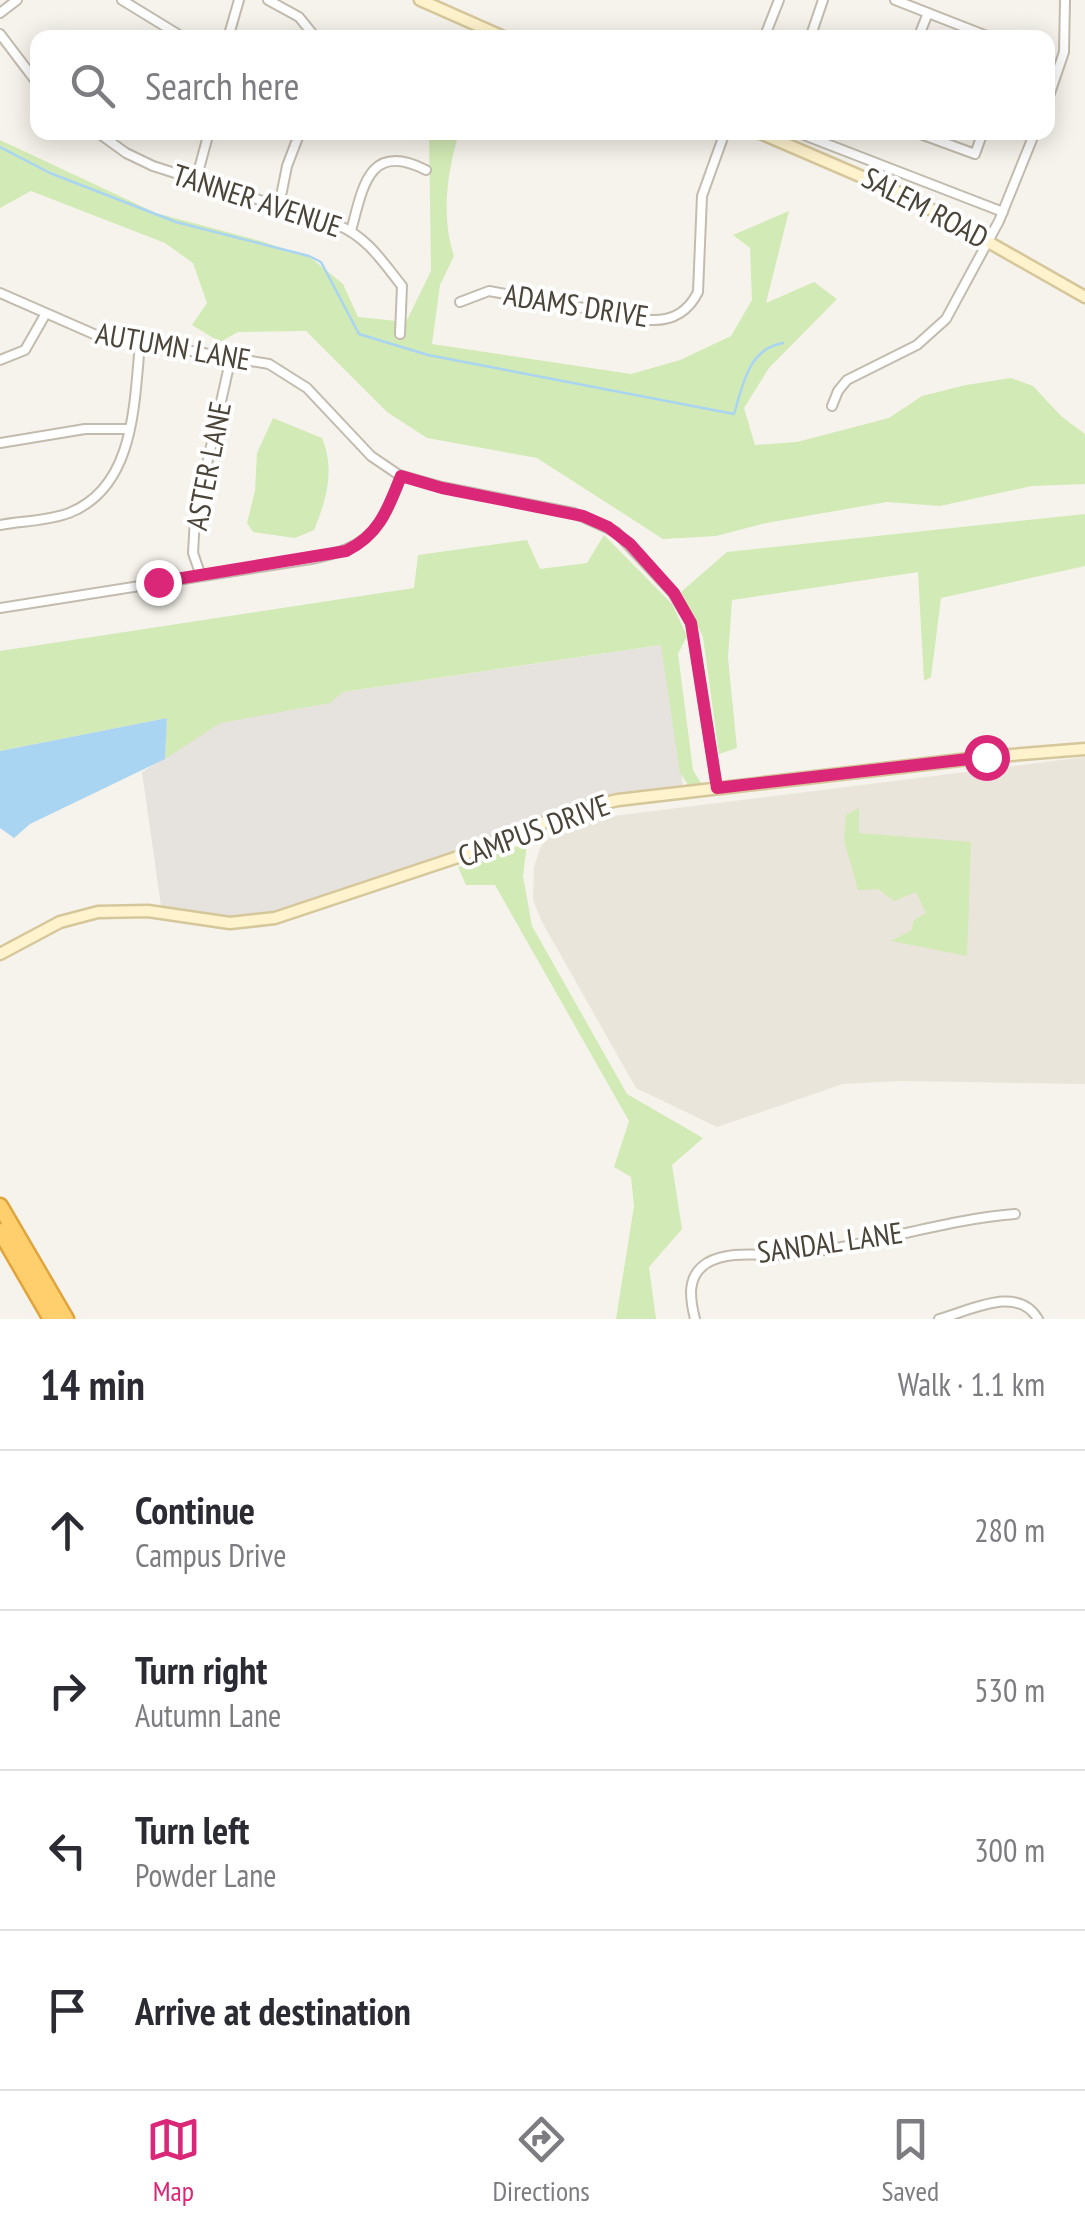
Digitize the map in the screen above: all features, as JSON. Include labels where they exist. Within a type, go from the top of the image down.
[{"type":"highway","points":[[0,1206],[66,1319]]},
{"type":"highway","points":[[0,1231],[51,1319]]},
{"type":"street","points":[[0,13],[17,0]]},
{"type":"street","points":[[122,0],[171,30]]},
{"type":"street","points":[[230,30],[239,0]]},
{"type":"street","points":[[268,0],[299,17],[310,30]]},
{"type":"street","points":[[420,0],[487,30]]},
{"type":"street","points":[[448,14],[452,0]]},
{"type":"street","points":[[767,30],[779,0]]},
{"type":"street","points":[[813,30],[823,0]]},
{"type":"street","points":[[894,0],[972,30]]},
{"type":"street","points":[[1055,80],[1066,39],[1065,0]]},
{"type":"street","points":[[921,30],[928,13]]},
{"type":"street","points":[[0,34],[30,73]]},
{"type":"street","points":[[1055,64],[1060,67]]},
{"type":"street","name":"TANNER AVENUE","points":[[109,140],[140,160],[351,230],[372,247],[402,286],[400,334]]},
{"type":"street","points":[[196,180],[207,140]]},
{"type":"street","points":[[279,206],[297,140]]},
{"type":"street","name":"ADAMS DRIVE","points":[[460,302],[489,291],[650,320],[673,318],[690,305],[698,292],[702,270],[702,196],[722,140]]},
{"type":"street","name":"SALEM ROAD","points":[[787,140],[898,191],[1085,296]]},
{"type":"street","points":[[817,140],[1003,212]]},
{"type":"street","points":[[937,140],[975,154],[980,140]]},
{"type":"street","points":[[832,406],[847,380],[917,344],[941,325],[1003,212],[1032,140]]},
{"type":"street","points":[[351,230],[364,185],[379,165],[403,160],[426,170]]},
{"type":"street","name":"AUTUMN LANE","points":[[0,293],[86,332],[269,364],[293,377],[334,414],[371,456],[401,476],[583,516],[608,527],[630,544],[674,593],[691,623],[717,788]]},
{"type":"street","points":[[0,360],[25,350],[45,315]]},
{"type":"street","points":[[0,525],[60,516],[93,499],[118,472],[140,344]]},
{"type":"street","name":"ASTER LANE","points":[[201,576],[193,553],[195,518],[231,357]]},
{"type":"street","points":[[0,442],[85,429],[128,430]]},
{"type":"street","points":[[0,608],[329,556],[353,548],[378,528],[401,476]]},
{"type":"street","name":"CAMPUS DRIVE","points":[[0,954],[60,922],[98,912],[134,910],[230,923],[275,918],[455,858],[590,806],[1004,755],[1085,750]]},
{"type":"street","name":"SANDAL LANE","points":[[695,1319],[690,1296],[692,1282],[698,1271],[714,1260],[799,1253],[1014,1214]]},
{"type":"street","points":[[939,1319],[1010,1300],[1026,1305],[1038,1319]]},
{"type":"shaded area","points":[[662,645],[683,786],[623,792],[578,803],[468,847],[253,917],[219,917],[161,906],[142,772],[165,758],[167,718]]},
{"type":"shaded area","points":[[1085,757],[1085,1084],[843,1084],[717,1127],[636,1088],[533,900],[534,867],[541,846],[558,830],[589,819]]},
{"type":"green space","points":[[0,140],[156,213],[311,258],[343,284],[358,317],[406,322],[431,271],[429,140],[457,140],[447,194],[454,256],[440,285],[432,344],[631,374],[680,360],[731,336],[752,300],[750,248],[733,235],[789,211],[766,303],[814,282],[837,299],[769,368],[744,408],[755,445],[797,442],[889,418],[922,396],[1011,378],[1033,386],[1061,416],[1085,434],[1085,484],[1032,486],[940,506],[887,502],[716,536],[663,539],[537,458],[427,438],[387,412],[306,331],[238,332],[220,342],[192,325],[207,303],[193,263],[165,243],[31,191],[0,208]]},
{"type":"green space","points":[[273,418],[322,438],[326,450],[326,495],[314,530],[295,538],[253,532],[247,523],[255,491],[257,453]]},
{"type":"green space","points":[[1085,514],[1085,566],[941,598],[931,677],[924,681],[918,572],[732,600],[728,658],[737,748],[719,754],[703,637],[681,592],[727,552]]},
{"type":"green space","points":[[604,535],[672,604],[687,636],[678,654],[693,770],[701,783],[688,785],[680,773],[661,645],[343,692],[330,703],[220,723],[165,759],[167,718],[0,751],[0,651],[414,588],[418,555],[527,540],[540,569],[587,563]]},
{"type":"green space","points":[[859,808],[859,833],[971,842],[967,956],[891,941],[912,930],[913,921],[926,913],[916,892],[894,901],[878,889],[858,890],[844,840],[846,815]]},
{"type":"green space","points":[[527,843],[523,876],[532,926],[627,1094],[703,1138],[672,1165],[682,1229],[649,1267],[656,1319],[616,1319],[634,1206],[631,1177],[614,1167],[629,1121],[495,885],[466,885],[458,867]]},
{"type":"water","points":[[167,718],[165,759],[30,824],[14,838],[0,828],[0,751]]},
{"type":"waterway","points":[[0,147],[50,173],[176,222],[309,256],[321,262],[359,334],[428,355],[734,414],[754,360],[783,343]]},
{"type":"route","points":[[158,582],[346,551],[378,528],[401,476],[583,516],[624,538],[674,593],[691,623],[717,788],[986,757]]}]
